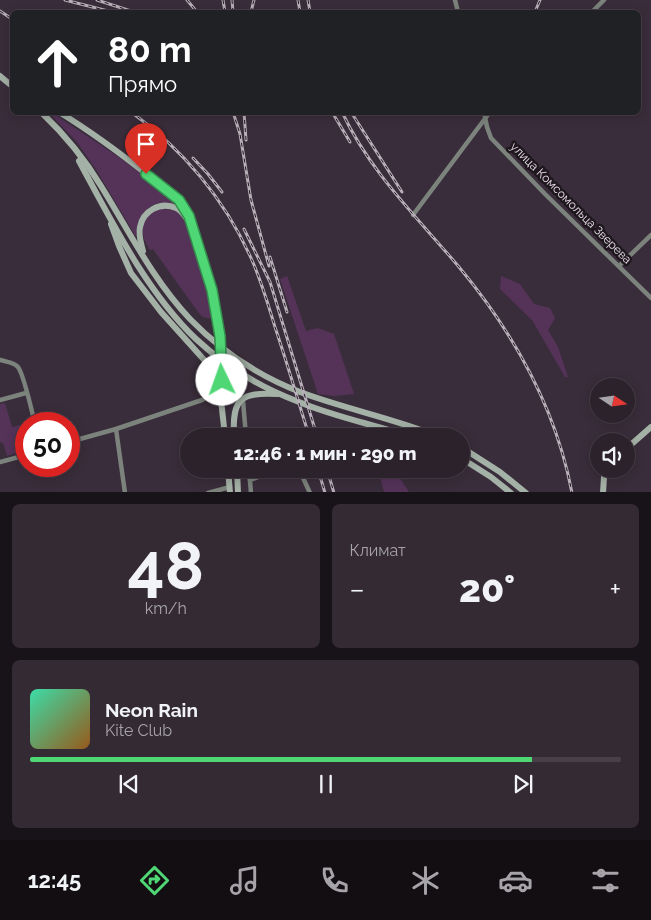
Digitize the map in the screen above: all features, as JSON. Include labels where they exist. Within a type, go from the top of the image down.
[{"type":"main road","points":[[0,76],[10,84]]},
{"type":"main road","points":[[44,115],[84,160],[147,261],[178,306],[208,336],[248,366],[283,385],[322,400],[412,428]]},
{"type":"main road","points":[[64,115],[104,142],[179,200],[186,209],[206,266],[217,317],[222,380],[220,391],[224,428]]},
{"type":"main road","points":[[73,149],[146,278],[172,312],[202,343],[245,376],[280,394],[321,411],[383,428]]},
{"type":"main road","points":[[147,261],[139,229],[142,220],[152,209],[164,206],[176,208],[182,212],[193,228]]},
{"type":"main road","points":[[107,211],[119,246],[132,273],[162,312],[206,362],[220,391]]},
{"type":"main road","points":[[234,428],[234,412],[242,399],[253,394],[280,394]]},
{"type":"main road","points":[[635,441],[651,427]]},
{"type":"main road","points":[[470,453],[526,492]]},
{"type":"main road","points":[[470,464],[511,492]]},
{"type":"main road","points":[[237,478],[238,492]]},
{"type":"main road","points":[[604,478],[604,492]]},
{"type":"street","points":[[594,10],[604,0]]},
{"type":"street","points":[[413,215],[439,182],[484,115]]},
{"type":"street","name":"улица Комсомольца Зверева","points":[[484,115],[491,138],[651,298]]},
{"type":"street","points":[[619,266],[651,235]]},
{"type":"street","points":[[0,360],[14,364],[18,368],[32,412]]},
{"type":"street","points":[[80,439],[202,400],[220,391],[232,389],[236,390],[241,396],[245,428]]},
{"type":"street","points":[[0,400],[26,393]]},
{"type":"street","points":[[116,428],[125,492]]},
{"type":"street","points":[[0,462],[15,458]]},
{"type":"street","points":[[251,492],[250,480],[255,478]]},
{"type":"street","points":[[303,478],[310,492]]},
{"type":"street","points":[[208,492],[230,490]]},
{"type":"shaded area","points":[[51,115],[56,115],[151,180],[180,208],[171,204],[155,204],[144,213],[137,228],[136,237],[97,171],[77,142]]},
{"type":"shaded area","points":[[159,209],[175,211],[189,229],[200,260],[212,319],[203,317],[198,312],[153,249],[150,250],[146,243],[142,232],[144,222],[147,217]]},
{"type":"shaded area","points":[[287,276],[306,331],[318,328],[334,334],[354,394],[335,396],[318,394],[280,279]]},
{"type":"shaded area","points":[[501,276],[520,284],[534,304],[550,308],[555,318],[548,330],[558,347],[568,377],[565,377],[532,320],[500,289]]},
{"type":"shaded area","points":[[5,403],[12,427],[15,426],[15,453],[7,456],[3,443],[0,442],[0,404]]},
{"type":"shaded area","points":[[380,478],[400,478],[409,492],[384,492]]},
{"type":"railway","points":[[65,0],[104,10]]},
{"type":"railway","points":[[97,0],[128,10]]},
{"type":"railway","points":[[187,0],[195,10]]},
{"type":"railway","points":[[223,0],[225,10]]},
{"type":"railway","points":[[232,0],[233,10]]},
{"type":"railway","points":[[252,10],[254,0]]},
{"type":"railway","points":[[298,0],[300,10]]},
{"type":"railway","points":[[308,0],[310,10]]},
{"type":"railway","points":[[536,10],[540,0]]},
{"type":"railway","points":[[0,11],[10,18]]},
{"type":"railway","points":[[135,115],[168,142],[201,177],[229,216],[241,237],[261,283],[307,428]]},
{"type":"railway","points":[[234,115],[240,134],[251,200],[269,266]]},
{"type":"railway","points":[[244,115],[246,140]]},
{"type":"railway","points":[[334,115],[350,142]]},
{"type":"railway","points":[[344,115],[353,134],[380,174],[479,292],[514,345],[530,372],[555,431],[572,492]]},
{"type":"railway","points":[[353,115],[402,192]]},
{"type":"railway","points":[[193,158],[222,192]]},
{"type":"railway","points":[[244,229],[270,282],[315,428]]},
{"type":"railway","points":[[270,257],[287,312]]},
{"type":"railway","points":[[321,478],[325,492]]},
{"type":"railway","points":[[330,478],[334,492]]},
{"type":"route","points":[[146,174],[179,200],[189,216],[212,290],[220,336],[222,380]]}]
